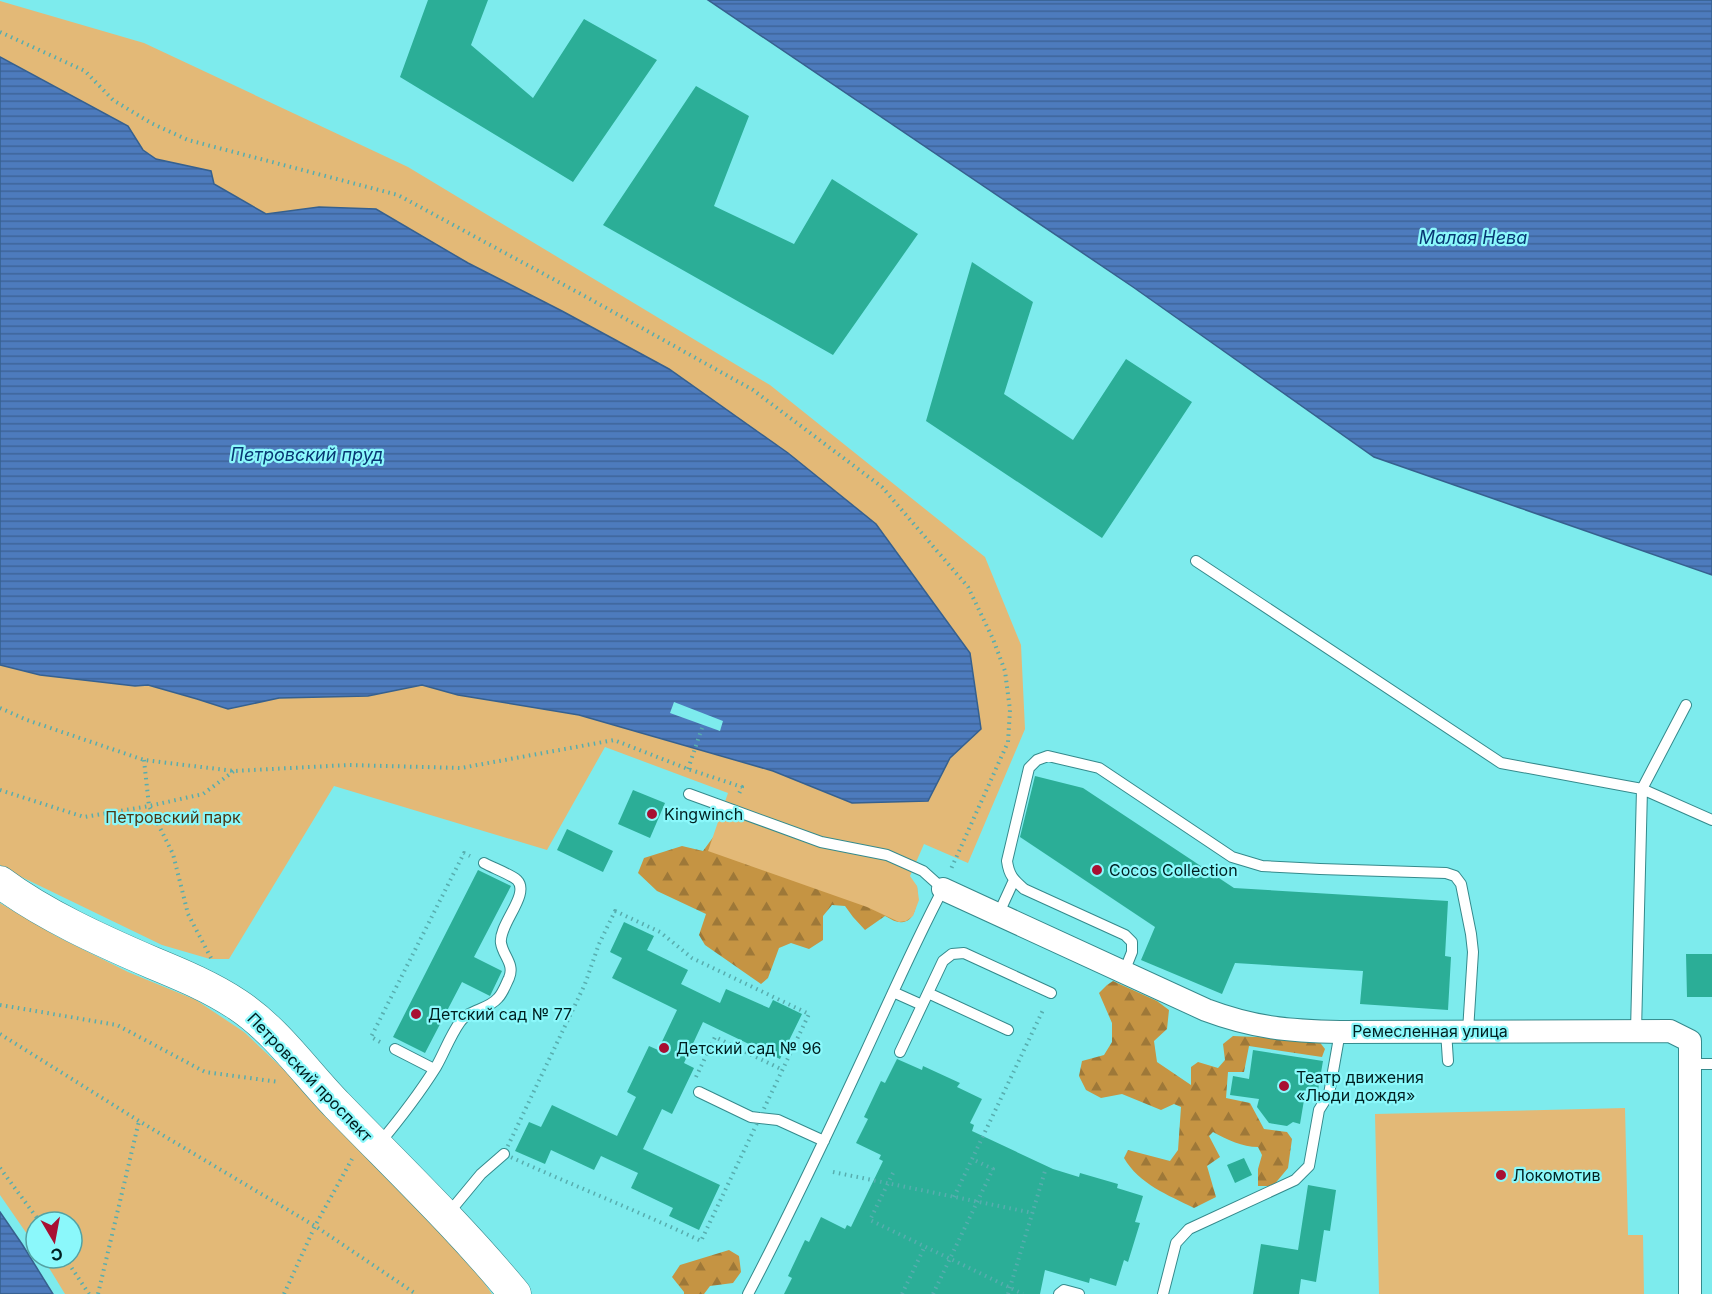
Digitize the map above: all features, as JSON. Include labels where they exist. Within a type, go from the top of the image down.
[{"type":"street","name":"Петровский проспект","points":[[0,882],[43,909],[99,939],[204,984],[240,1006],[271,1033],[367,1148],[446,1217],[515,1294]]},
{"type":"street","name":"Ремесленная улица","points":[[943,889],[1206,1010],[1231,1020],[1259,1026],[1293,1031],[1340,1032],[1670,1031],[1690,1041],[1701,1064],[1690,1294]]},
{"type":"lane","points":[[1196,561],[1501,763],[1642,789],[1712,820]]},
{"type":"lane","points":[[1636,1030],[1642,789],[1686,705]]},
{"type":"lane","points":[[1124,972],[1132,952],[1132,942],[1125,935],[1024,889],[1008,872],[1006,861],[1029,768],[1037,760],[1048,756],[1099,768],[1232,857],[1262,866],[1446,873],[1455,876],[1461,884],[1473,952],[1457,1031],[1448,1061]]},
{"type":"lane","points":[[689,794],[820,842],[888,855],[923,871],[943,889],[824,1141],[748,1294]]},
{"type":"lane","points":[[367,1148],[391,1129],[434,1069],[461,1021],[473,1011],[499,998],[511,974],[511,964],[501,943],[503,930],[521,893],[521,886],[517,879],[484,863]]},
{"type":"lane","points":[[998,915],[1014,880]]},
{"type":"lane","points":[[900,1053],[943,961],[952,954],[964,953],[1051,993]]},
{"type":"lane","points":[[893,992],[922,1005]]},
{"type":"lane","points":[[928,993],[1008,1030]]},
{"type":"lane","points":[[1163,1294],[1176,1243],[1190,1229],[1295,1180],[1309,1166],[1319,1110],[1329,1094],[1340,1032]]},
{"type":"lane","points":[[395,1049],[434,1069]]},
{"type":"lane","points":[[699,1092],[751,1117],[778,1120],[824,1141]]},
{"type":"lane","points":[[446,1217],[481,1174],[504,1154]]},
{"type":"lane","points":[[1059,1294],[1064,1290],[1079,1294]]},
{"type":"path","points":[[0,32],[85,71],[113,100],[151,123],[188,140],[398,195],[753,390],[882,487],[968,587],[993,639],[1005,671],[1010,710],[1008,742],[943,889]]},
{"type":"path","points":[[0,708],[27,720],[144,760],[234,771],[348,765],[461,768],[614,740],[742,787],[733,811]]},
{"type":"path","points":[[688,769],[703,725]]},
{"type":"path","points":[[144,760],[149,806],[173,854],[188,914],[213,961]]},
{"type":"path","points":[[0,790],[84,817],[202,794],[234,771]]},
{"type":"path","points":[[395,1049],[371,1037],[464,853],[484,863]]},
{"type":"path","points":[[615,911],[660,932],[692,958],[809,1014],[783,1070],[701,1241],[504,1154],[585,984],[599,944],[615,911]]},
{"type":"path","points":[[954,1197],[1051,993]]},
{"type":"path","points":[[0,1005],[117,1026],[205,1072],[289,1084]]},
{"type":"path","points":[[0,1034],[139,1121],[315,1226],[416,1294]]},
{"type":"path","points":[[699,1092],[691,1089],[715,1037],[783,1070]]},
{"type":"path","points":[[98,1294],[139,1121]]},
{"type":"path","points":[[284,1294],[315,1226],[367,1148]]},
{"type":"path","points":[[933,1294],[993,1169],[972,1159]]},
{"type":"path","points":[[0,1168],[31,1210]]},
{"type":"path","points":[[1008,1294],[1045,1171]]},
{"type":"path","points":[[833,1172],[1033,1213]]},
{"type":"path","points":[[893,1173],[870,1220],[1023,1294]]},
{"type":"path","points":[[902,1294],[925,1246]]},
{"type":"path","points":[[73,1270],[90,1294]]},
{"type":"green space","name":"Петровский парк","points":[[0,1],[144,43],[408,167],[770,385],[985,557],[1021,645],[1025,729],[968,863],[924,844],[910,876],[917,886],[919,900],[913,916],[906,921],[899,922],[867,907],[708,851],[728,793],[605,747],[547,850],[334,786],[229,959],[210,959],[162,945],[0,865],[0,665],[40,675],[135,686],[148,685],[228,709],[279,698],[368,696],[422,685],[459,695],[579,715],[773,771],[852,803],[928,801],[950,758],[981,729],[970,653],[932,603],[669,369],[468,263],[376,209],[319,207],[266,214],[214,184],[211,171],[156,159],[143,150],[128,126],[0,57]]},
{"type":"green space","points":[[714,836],[917,886],[915,910],[910,919],[905,922],[885,916],[865,930],[845,906],[832,905],[823,916],[823,940],[809,949],[791,943],[779,948],[768,978],[761,984],[705,945],[699,935],[706,914],[657,891],[638,873],[644,858],[682,846],[703,851]]},
{"type":"green space","points":[[0,903],[56,936],[128,972],[196,1000],[244,1032],[317,1101],[460,1248],[492,1294],[65,1294],[50,1270],[84,1270],[84,1210],[24,1210],[24,1230],[0,1195]]},
{"type":"green space","points":[[1113,981],[1157,1001],[1169,1010],[1167,1029],[1154,1041],[1157,1062],[1191,1085],[1191,1067],[1198,1062],[1218,1068],[1225,1060],[1223,1044],[1233,1036],[1318,1040],[1325,1049],[1322,1057],[1249,1046],[1244,1072],[1228,1072],[1226,1098],[1250,1103],[1264,1129],[1287,1132],[1292,1139],[1288,1168],[1273,1186],[1258,1186],[1258,1169],[1262,1155],[1258,1147],[1241,1144],[1213,1132],[1209,1136],[1220,1157],[1207,1166],[1216,1197],[1194,1208],[1155,1188],[1130,1167],[1124,1158],[1128,1150],[1170,1161],[1178,1150],[1181,1107],[1174,1104],[1161,1110],[1122,1094],[1101,1098],[1086,1090],[1079,1076],[1082,1061],[1104,1055],[1112,1042],[1112,1023],[1099,993]]},
{"type":"green space","name":"Локомотив","points":[[1625,1108],[1628,1235],[1643,1235],[1644,1294],[1379,1294],[1375,1114]]},
{"type":"green space","points":[[729,1250],[739,1256],[741,1272],[733,1283],[710,1286],[704,1294],[684,1294],[672,1277],[680,1265]]},
{"type":"water","name":"Малая Нева","points":[[708,0],[1712,0],[1712,575],[1374,457],[1133,287]]},
{"type":"water","name":"Петровский пруд","points":[[0,57],[128,126],[143,150],[156,159],[211,171],[214,184],[266,214],[319,207],[376,209],[468,263],[669,369],[788,453],[876,524],[970,653],[981,729],[950,758],[928,801],[852,803],[773,771],[579,715],[458,695],[422,685],[368,696],[279,698],[228,709],[148,685],[135,686],[40,675],[0,665]]},
{"type":"water","points":[[0,1212],[24,1247],[24,1270],[38,1270],[53,1294],[0,1294]]},
{"type":"pier","points":[[674,702],[723,721],[720,731],[670,713]]},
{"type":"building","points":[[428,0],[488,0],[471,45],[533,98],[584,19],[657,60],[573,182],[400,77]]},
{"type":"building","points":[[696,86],[749,116],[714,206],[794,244],[832,179],[918,234],[833,355],[603,225]]},
{"type":"building","points":[[972,262],[1033,302],[1004,394],[1073,440],[1126,359],[1192,402],[1102,538],[926,421]]},
{"type":"building","points":[[1035,776],[1083,788],[1234,888],[1448,901],[1445,956],[1451,957],[1448,1010],[1360,1004],[1363,971],[1235,963],[1222,994],[1141,960],[1155,927],[1020,837]]},
{"type":"building","points":[[633,790],[665,803],[650,838],[618,824]]},
{"type":"building","points":[[567,829],[613,851],[603,872],[557,850]]},
{"type":"building","points":[[478,870],[511,886],[474,957],[502,971],[490,996],[462,982],[425,1053],[393,1037]]},
{"type":"building","points":[[624,922],[654,936],[647,950],[688,970],[681,984],[720,1003],[726,989],[769,1008],[773,1000],[802,1014],[780,1059],[703,1022],[684,1063],[694,1068],[672,1114],[662,1109],[643,1149],[720,1185],[699,1230],[669,1216],[673,1208],[631,1188],[638,1173],[601,1156],[594,1170],[551,1150],[545,1164],[515,1151],[529,1122],[541,1127],[552,1105],[617,1136],[636,1097],[627,1092],[649,1046],[658,1050],[677,1010],[612,978],[622,958],[610,952]]},
{"type":"building","points":[[1686,954],[1712,954],[1712,997],[1687,997]]},
{"type":"building","points":[[1253,1050],[1323,1061],[1318,1090],[1306,1088],[1300,1124],[1293,1122],[1287,1126],[1269,1123],[1257,1107],[1259,1099],[1230,1095],[1233,1076],[1249,1079]]},
{"type":"building","points":[[897,1059],[922,1070],[923,1066],[960,1083],[957,1087],[982,1099],[970,1123],[974,1125],[972,1131],[1053,1169],[1079,1177],[1080,1173],[1118,1184],[1117,1188],[1143,1196],[1135,1222],[1140,1223],[1128,1262],[1124,1260],[1116,1286],[1090,1278],[1089,1283],[1045,1270],[1040,1294],[784,1294],[792,1278],[788,1276],[805,1240],[809,1242],[821,1217],[845,1229],[847,1225],[851,1227],[883,1161],[879,1159],[881,1155],[856,1143],[868,1119],[864,1117],[881,1081],[885,1083]]},
{"type":"building","points":[[1244,1158],[1252,1175],[1235,1183],[1227,1165]]},
{"type":"building","points":[[1308,1185],[1336,1190],[1330,1231],[1324,1230],[1316,1282],[1301,1279],[1299,1294],[1253,1294],[1261,1244],[1298,1250]]},
{"type":"place","name":"Kingwinch","points":[[652,814]]},
{"type":"place","name":"Cocos Collection","points":[[1097,870]]},
{"type":"place","name":"Детский сад № 77","points":[[416,1014]]},
{"type":"place","name":"Детский сад № 96","points":[[664,1048]]},
{"type":"place","name":"Театр движения «Люди дождя»","points":[[1284,1086]]},
{"type":"place","name":"Локомотив","points":[[1501,1175]]}]
